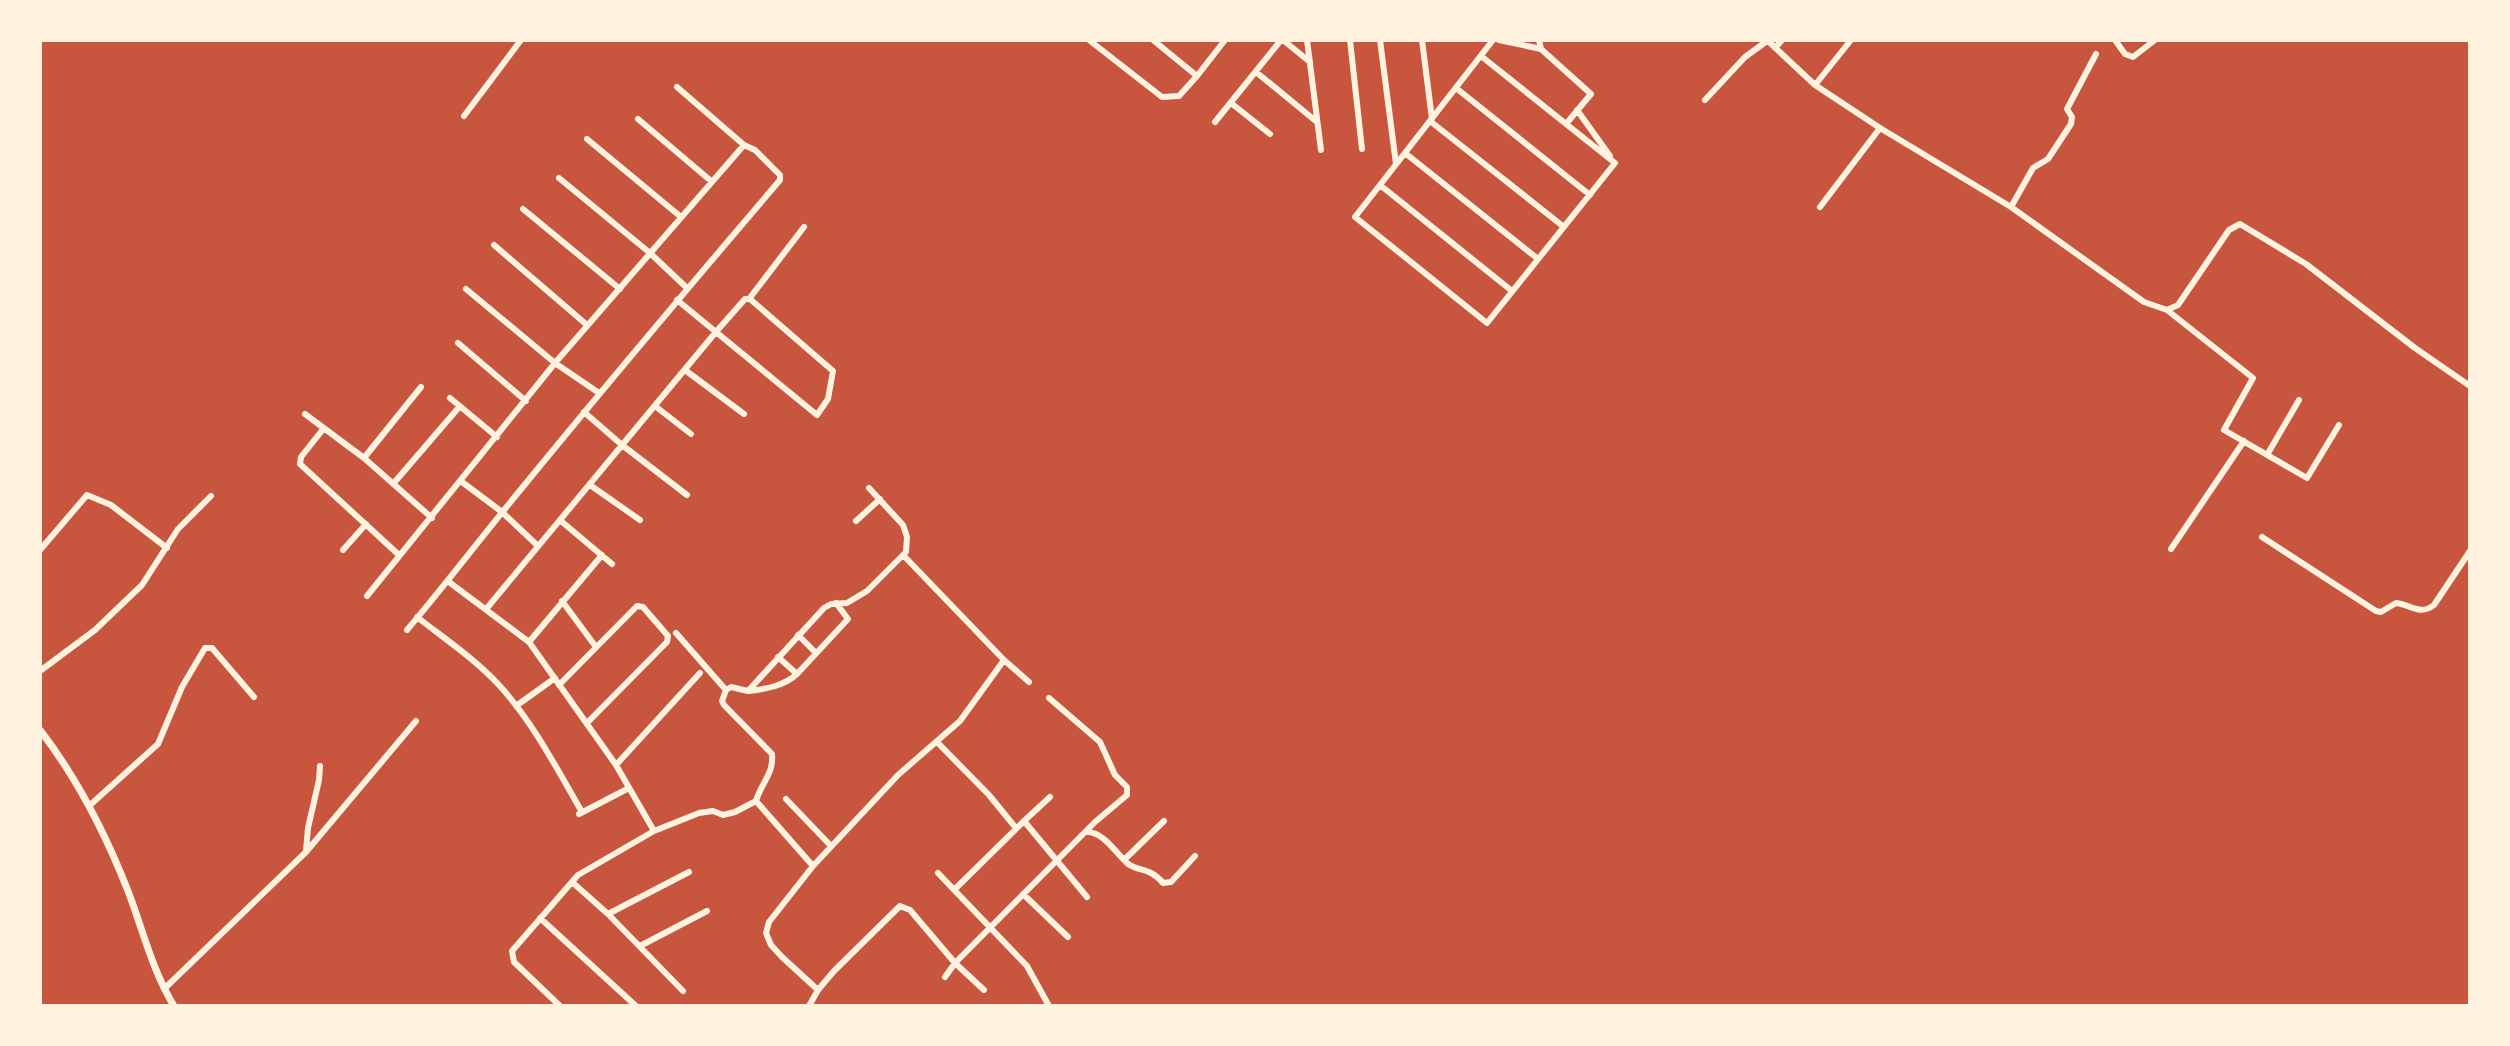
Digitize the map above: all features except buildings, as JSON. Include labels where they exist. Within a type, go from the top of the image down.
[{"type":"street","points":[[464,116],[521,40]]},
{"type":"street","points":[[1089,40],[1162,97],[1179,96],[1223,41]]},
{"type":"street","points":[[1153,40],[1197,76]]},
{"type":"street","points":[[1215,123],[1282,40],[1310,62]]},
{"type":"street","points":[[1307,40],[1321,150]]},
{"type":"street","points":[[1350,40],[1362,149]]},
{"type":"street","points":[[1380,40],[1396,164]]},
{"type":"street","points":[[1422,40],[1431,120],[1564,227]]},
{"type":"street","points":[[1493,40],[1355,217],[1487,322],[1615,163]]},
{"type":"street","points":[[1498,40],[1541,49],[1591,94],[1566,124]]},
{"type":"street","points":[[1539,40],[1541,49]]},
{"type":"street","points":[[1775,48],[1782,40]]},
{"type":"street","points":[[1815,85],[1851,40]]},
{"type":"street","points":[[2115,40],[2125,54],[2133,57],[2155,40]]},
{"type":"street","points":[[1705,100],[1739,62],[1767,41],[1815,85],[1880,128],[2011,207],[2144,302],[2167,310],[2253,378],[2224,430],[2307,478],[2339,424]]},
{"type":"street","points":[[2011,207],[2033,168],[2048,159],[2071,124],[2072,117],[2067,109],[2068,105],[2096,54]]},
{"type":"street","points":[[1480,57],[1615,163]]},
{"type":"street","points":[[1256,72],[1317,122]]},
{"type":"street","points":[[406,630],[449,582],[502,512],[599,393],[780,180],[780,175],[752,148],[744,145],[677,87]]},
{"type":"street","points":[[1456,88],[1590,195]]},
{"type":"street","points":[[1231,104],[1270,134]]},
{"type":"street","points":[[1577,110],[1615,163]]},
{"type":"street","points":[[638,119],[711,181]]},
{"type":"street","points":[[1820,207],[1880,128]]},
{"type":"street","points":[[587,139],[681,217]]},
{"type":"street","points":[[367,596],[462,482],[555,363],[744,145]]},
{"type":"street","points":[[1405,153],[1538,259]]},
{"type":"street","points":[[559,178],[650,253],[687,288]]},
{"type":"street","points":[[1380,185],[1512,291]]},
{"type":"street","points":[[522,210],[620,289]]},
{"type":"street","points":[[2167,310],[2182,301],[2229,230],[2240,224],[2306,264],[2415,348],[2469,386]]},
{"type":"street","points":[[487,608],[715,333],[745,299],[749,299],[804,227]]},
{"type":"street","points":[[494,245],[587,325]]},
{"type":"street","points":[[466,289],[555,363],[599,393]]},
{"type":"street","points":[[677,300],[817,415],[828,399],[833,371],[749,299]]},
{"type":"street","points":[[458,343],[526,401]]},
{"type":"street","points":[[685,370],[744,414]]},
{"type":"street","points":[[364,458],[421,387]]},
{"type":"street","points":[[450,398],[497,436]]},
{"type":"street","points":[[2267,455],[2298,400]]},
{"type":"street","points":[[393,484],[460,406]]},
{"type":"street","points":[[655,406],[691,434]]},
{"type":"street","points":[[584,412],[622,446],[687,495]]},
{"type":"street","points":[[305,414],[364,458],[432,518]]},
{"type":"street","points":[[324,428],[301,457],[300,464],[399,555]]},
{"type":"street","points":[[2171,549],[2244,441]]},
{"type":"street","points":[[462,482],[502,512],[538,546]]},
{"type":"street","points":[[590,485],[640,520]]},
{"type":"street","points":[[748,691],[824,608],[836,603],[847,603],[867,591],[904,556],[908,542],[906,531],[897,516],[869,488]]},
{"type":"street","points":[[40,550],[87,495],[95,496],[111,506],[166,548]]},
{"type":"street","points":[[40,671],[95,630],[142,585],[178,529],[211,496]]},
{"type":"street","points":[[856,521],[880,499]]},
{"type":"street","points":[[561,521],[612,564]]},
{"type":"street","points":[[344,550],[366,524]]},
{"type":"street","points":[[2262,537],[2376,611],[2381,612],[2396,603],[2419,611],[2428,610],[2434,605],[2469,551]]},
{"type":"street","points":[[529,642],[602,555]]},
{"type":"street","points":[[904,556],[1004,660],[1029,682]]},
{"type":"street","points":[[449,582],[487,608],[529,642],[616,765],[654,831]]},
{"type":"street","points":[[562,601],[596,647]]},
{"type":"street","points":[[560,1005],[514,962],[512,956],[515,946],[578,875],[596,864],[654,831],[699,813],[713,811],[723,815],[735,813],[756,801],[769,777],[773,765],[772,754],[724,705],[722,701],[726,690],[731,687],[748,691],[790,680],[848,619],[836,603]]},
{"type":"street","points":[[559,685],[638,605],[643,607],[669,637],[667,642],[587,723]]},
{"type":"street","points":[[417,617],[499,685],[547,750],[581,813],[629,788]]},
{"type":"street","points":[[676,633],[726,690]]},
{"type":"street","points":[[798,634],[816,653]]},
{"type":"street","points":[[89,806],[158,744],[182,687],[205,648],[212,648],[254,696]]},
{"type":"street","points":[[778,657],[797,674]]},
{"type":"street","points":[[818,990],[771,945],[766,933],[769,922],[813,866],[898,775],[960,721],[1004,660]]},
{"type":"street","points":[[616,765],[700,673]]},
{"type":"street","points":[[516,706],[555,678]]},
{"type":"street","points":[[945,977],[955,963],[1023,894],[1127,795],[1127,787],[1115,775],[1100,742],[1049,698]]},
{"type":"street","points":[[164,989],[306,852],[416,721]]},
{"type":"street","points":[[40,730],[89,806],[128,892],[164,989],[174,1005]]},
{"type":"street","points":[[937,742],[990,795],[1016,828]]},
{"type":"street","points":[[306,852],[308,828],[320,766]]},
{"type":"street","points":[[954,890],[1050,797]]},
{"type":"street","points":[[786,800],[831,846]]},
{"type":"street","points":[[756,801],[813,866]]},
{"type":"street","points":[[1024,821],[1087,897]]},
{"type":"street","points":[[1124,860],[1164,821]]},
{"type":"street","points":[[1086,832],[1091,831],[1103,838],[1129,866],[1155,873],[1163,883],[1171,882],[1195,856]]},
{"type":"street","points":[[608,914],[689,872]]},
{"type":"street","points":[[938,873],[1028,966],[1049,1005]]},
{"type":"street","points":[[572,882],[608,914],[683,992]]},
{"type":"street","points":[[1023,894],[1068,937]]},
{"type":"street","points":[[809,1005],[818,990],[900,906],[910,910],[955,963],[984,990]]},
{"type":"street","points":[[640,946],[707,911]]},
{"type":"street","points":[[540,918],[636,1005]]}]
